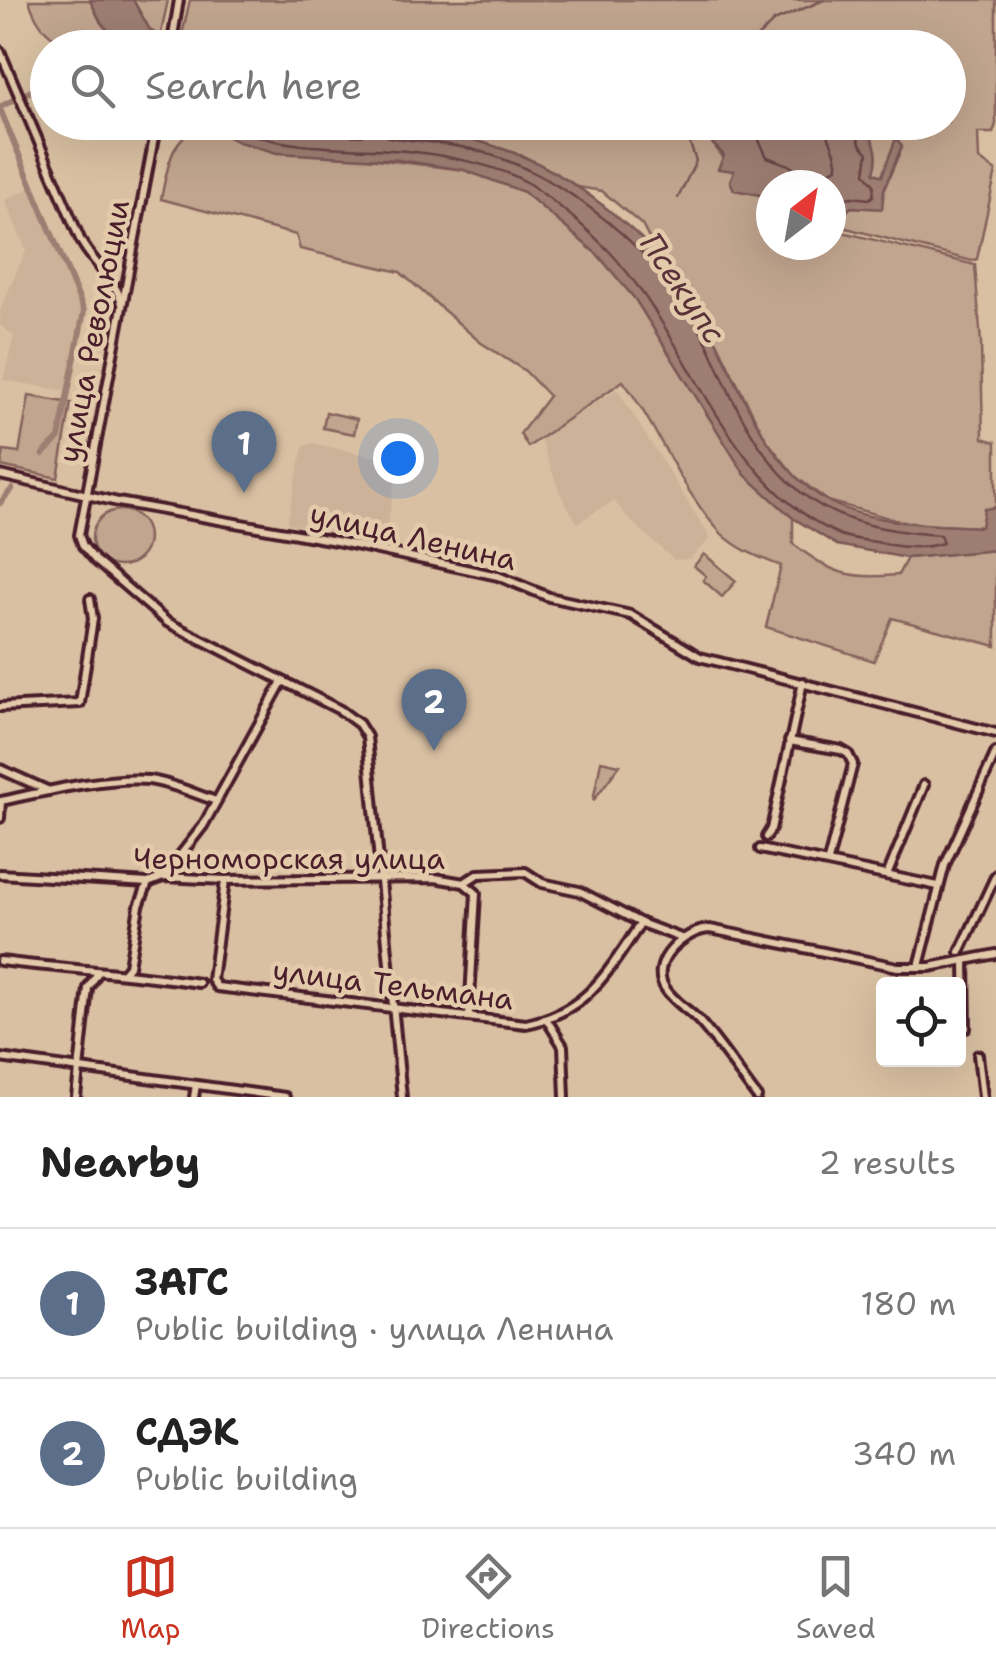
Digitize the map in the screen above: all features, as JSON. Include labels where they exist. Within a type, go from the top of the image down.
[{"type":"street","points":[[174,30],[180,0]]},
{"type":"street","points":[[0,50],[30,126]]},
{"type":"street","points":[[36,140],[80,240],[121,297],[122,310]]},
{"type":"street","name":"улица Революции","points":[[154,140],[79,535],[83,546],[166,622],[282,682]]},
{"type":"street","points":[[107,277],[120,278],[131,273]]},
{"type":"street","name":"улица Ленина","points":[[0,475],[498,576],[548,596],[632,614],[686,651],[996,732]]},
{"type":"street","points":[[0,707],[80,703],[92,618],[90,599]]},
{"type":"street","points":[[163,877],[203,826],[282,682],[356,722],[367,737],[402,1097]]},
{"type":"street","points":[[766,837],[771,829],[803,682]]},
{"type":"street","points":[[789,742],[842,750],[853,764],[828,861]]},
{"type":"street","points":[[919,967],[938,886],[996,752]]},
{"type":"street","points":[[0,769],[50,791]]},
{"type":"street","points":[[0,818],[1,800],[148,780],[216,802]]},
{"type":"street","points":[[888,873],[924,785]]},
{"type":"street","points":[[760,850],[938,886]]},
{"type":"street","name":"Черноморская улица","points":[[0,874],[148,883],[163,877],[435,878],[464,884],[478,874],[524,872],[542,882],[579,891],[641,923],[681,938]]},
{"type":"street","points":[[963,977],[962,956],[996,874]]},
{"type":"street","name":"улица Тельмана","points":[[225,880],[212,980],[217,986],[526,1024],[547,1020],[575,1007],[641,923]]},
{"type":"street","points":[[124,972],[129,966],[139,906],[148,883]]},
{"type":"street","points":[[464,884],[476,893],[469,1016]]},
{"type":"street","points":[[758,1097],[699,1021],[666,990],[661,979],[662,970],[681,938],[690,932],[710,929],[898,967],[996,954]]},
{"type":"street","points":[[0,961],[198,983]]},
{"type":"street","points":[[76,1097],[88,988],[98,973]]},
{"type":"street","points":[[547,1020],[562,1046],[565,1097]]},
{"type":"street","points":[[978,1055],[983,1097]]},
{"type":"street","points":[[0,1058],[285,1097]]},
{"type":"street","points":[[194,1097],[196,1085]]},
{"type":"shaded area","points":[[29,0],[90,0],[107,30],[45,30]]},
{"type":"shaded area","points":[[133,0],[168,0],[162,30],[150,30]]},
{"type":"shaded area","points":[[190,0],[996,0],[996,124],[993,133],[978,133],[979,159],[996,171],[977,259],[972,261],[846,228],[846,211],[851,207],[881,208],[884,189],[902,146],[883,176],[874,173],[870,140],[966,140],[966,30],[183,30]]},
{"type":"shaded area","points":[[181,140],[235,140],[465,170],[524,192],[598,255],[635,299],[745,475],[793,518],[793,544],[831,568],[865,576],[898,575],[907,558],[996,550],[996,646],[892,618],[874,661],[766,627],[781,566],[741,548],[720,532],[693,496],[623,381],[528,447],[520,434],[549,396],[525,371],[480,342],[400,272],[300,249],[296,235],[161,199]]},
{"type":"shaded area","points":[[474,140],[713,140],[734,171],[734,190],[756,194],[756,260],[846,260],[846,233],[975,265],[983,438],[996,442],[996,519],[982,527],[910,524],[828,501],[796,477],[767,441],[693,298],[658,256],[642,225],[602,191],[572,186],[525,157]]},
{"type":"shaded area","points":[[33,187],[81,310],[67,391],[3,380],[14,336],[0,325],[0,310],[26,250],[5,200]]},
{"type":"shaded area","points":[[617,389],[711,539],[689,559],[674,560],[614,501],[577,523],[559,491],[540,438]]},
{"type":"shaded area","points":[[29,396],[71,403],[58,478],[1,466],[4,451],[19,453]]},
{"type":"shaded area","points":[[326,412],[357,419],[354,434],[323,428]]},
{"type":"shaded area","points":[[312,443],[399,462],[384,542],[287,523],[303,447]]},
{"type":"shaded area","points":[[120,510],[140,518],[148,538],[140,558],[120,566],[100,558],[92,538],[100,518]]},
{"type":"shaded area","points":[[704,554],[736,581],[722,597],[694,566]]},
{"type":"shaded area","points":[[601,761],[620,765],[593,801]]},
{"type":"water","points":[[90,0],[133,0],[150,30],[108,30]]},
{"type":"water","name":"Псекупс","points":[[235,140],[472,140],[545,167],[617,217],[679,279],[709,326],[764,436],[802,482],[843,508],[902,522],[981,527],[984,509],[996,507],[996,550],[907,558],[837,545],[793,518],[745,475],[635,299],[598,255],[524,192],[464,170],[399,160],[277,153]]},
{"type":"water","points":[[713,140],[872,140],[877,158],[874,173],[882,176],[895,140],[902,146],[884,189],[882,209],[851,207],[846,211],[846,170],[756,170],[756,194],[734,190],[730,181],[734,171],[718,169],[724,155]]},
{"type":"waterway","points":[[765,30],[774,21],[824,0]]},
{"type":"waterway","points":[[25,94],[30,92]]},
{"type":"waterway","points":[[0,107],[13,100]]},
{"type":"waterway","points":[[0,109],[84,311],[59,438],[43,454]]},
{"type":"waterway","points":[[678,198],[696,161],[690,140]]},
{"type":"waterway","points":[[0,503],[12,489]]},
{"type":"place","name":"ЗАГС","points":[[244,493]]},
{"type":"place","name":"СДЭК","points":[[434,751]]}]
